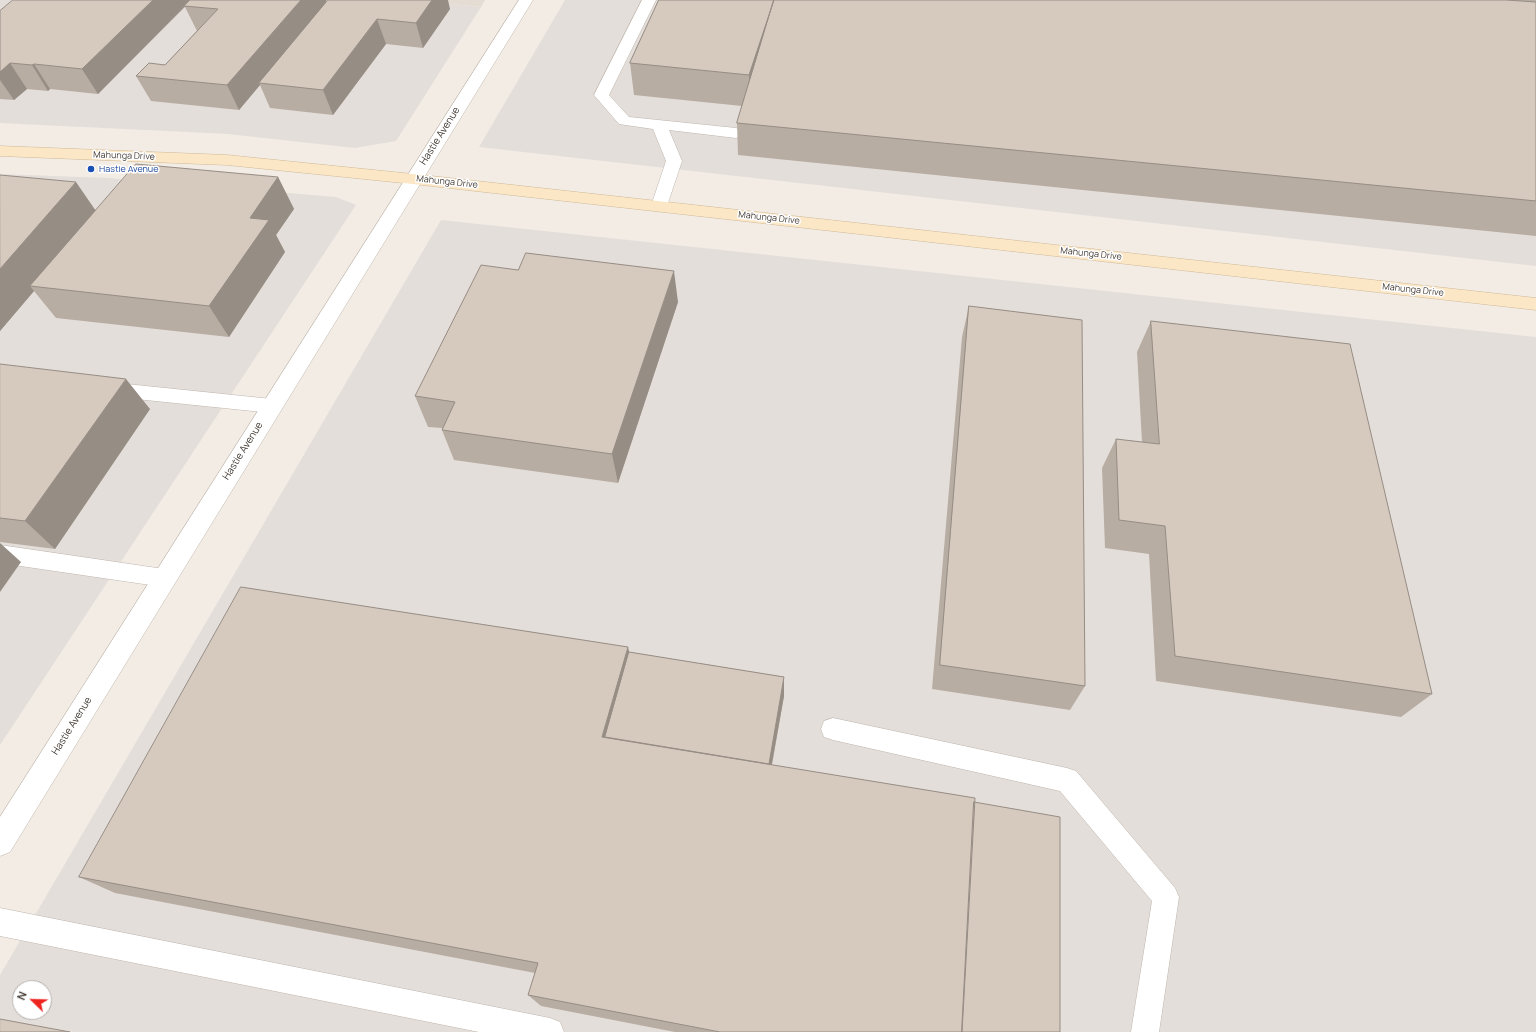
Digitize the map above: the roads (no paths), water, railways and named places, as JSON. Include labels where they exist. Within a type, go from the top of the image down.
[{"type":"main road","name":"Mahunga Drive","points":[[0,151],[227,160],[659,206],[1536,304]]},
{"type":"street","name":"Hastie Avenue","points":[[0,842],[526,0]]},
{"type":"lane","points":[[649,0],[601,95],[624,121],[736,133]]},
{"type":"lane","points":[[659,125],[674,160],[659,206]]},
{"type":"lane","points":[[93,388],[272,406]]},
{"type":"lane","points":[[0,554],[164,578]]},
{"type":"lane","points":[[833,729],[1067,780],[1166,897],[1145,1032]]},
{"type":"lane","points":[[0,922],[550,1032]]},
{"type":"place","name":"Hastie Avenue","points":[[91,169]]}]
